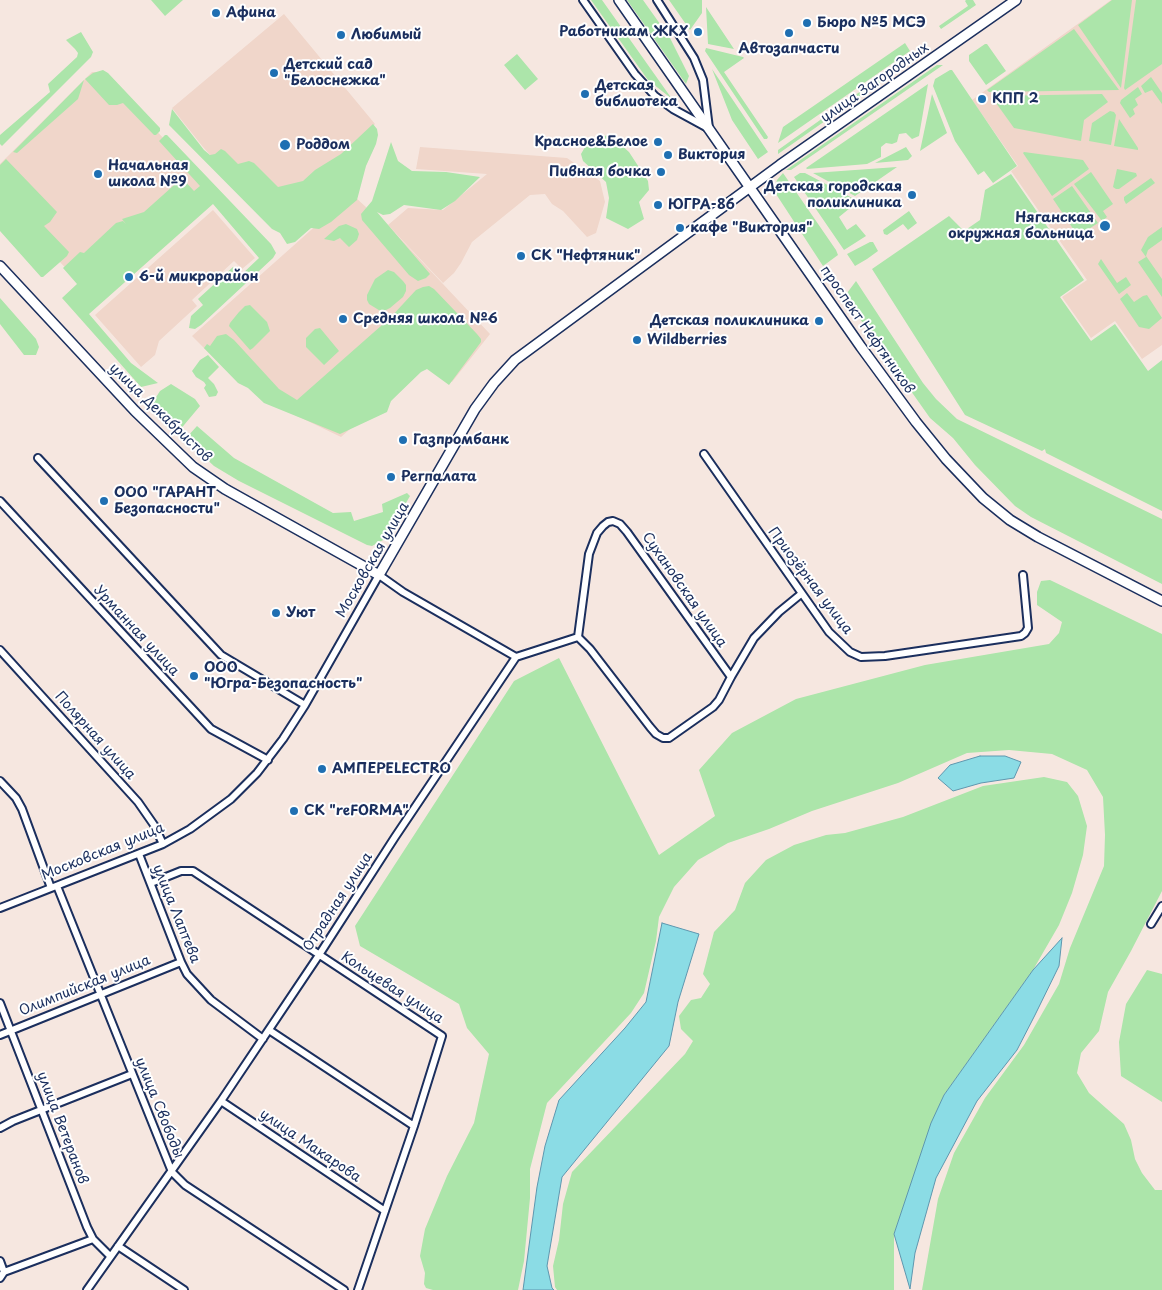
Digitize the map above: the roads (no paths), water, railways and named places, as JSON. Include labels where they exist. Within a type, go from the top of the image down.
[{"type":"main road","name":"проспект Нефтяников","points":[[619,0],[892,390],[946,459],[983,498],[1010,520],[1038,537],[1162,601]]},
{"type":"main road","name":"улица Загородных","points":[[750,187],[1016,0]]},
{"type":"main road","name":"Московская улица","points":[[379,575],[475,409],[505,370],[531,347],[750,187]]},
{"type":"main road","name":"улица Декабристов","points":[[0,266],[135,410],[194,467],[225,489],[379,575]]},
{"type":"street","points":[[583,0],[635,74],[656,96],[673,110],[710,129]]},
{"type":"street","points":[[657,0],[694,58],[702,80],[710,129]]},
{"type":"street","name":"Приозёрная улица","points":[[704,454],[801,594],[838,641],[850,652],[861,657],[885,656],[1021,636],[1028,628],[1023,575]]},
{"type":"street","points":[[38,458],[221,655],[305,705]]},
{"type":"street","name":"Урманная улица","points":[[0,501],[211,728],[268,760]]},
{"type":"street","name":"Сухановская улица","points":[[578,637],[589,554],[597,533],[603,526],[608,522],[620,524],[731,677]]},
{"type":"street","points":[[379,575],[402,592],[516,656],[578,637],[590,649],[650,727],[663,738],[669,738],[676,734],[714,706],[761,630],[801,594]]},
{"type":"street","name":"Московская улица","points":[[0,908],[162,844],[190,829],[230,799],[268,760],[305,705],[379,575]]},
{"type":"street","name":"Полярная улица","points":[[0,650],[138,802],[154,825],[162,844]]},
{"type":"street","name":"Отрадная улица","points":[[87,1290],[222,1101],[516,656]]},
{"type":"street","name":"улица Свободы","points":[[0,781],[16,798],[22,809],[172,1172],[185,1185],[344,1290]]},
{"type":"street","name":"улица Лаптева","points":[[139,854],[180,962],[187,974],[201,991],[263,1039]]},
{"type":"street","name":"Кольцевая улица","points":[[151,883],[181,871],[193,871],[442,1036],[414,1126],[358,1290]]},
{"type":"street","points":[[1151,924],[1162,906]]},
{"type":"street","name":"Олимпийская улица","points":[[0,1035],[180,962]]},
{"type":"street","name":"улица Ветеранов","points":[[0,1003],[93,1239],[110,1256]]},
{"type":"street","points":[[269,1030],[414,1126]]},
{"type":"street","points":[[0,1128],[132,1074]]},
{"type":"street","name":"улица Макарова","points":[[222,1101],[385,1211]]},
{"type":"street","points":[[0,1261],[2,1275],[93,1239]]},
{"type":"street","points":[[118,1246],[184,1290]]},
{"type":"water","points":[[980,756],[1005,756],[1021,762],[1014,778],[981,783],[953,791],[938,778],[950,765]]},
{"type":"water","points":[[662,923],[699,934],[678,1002],[669,1046],[562,1177],[547,1266],[554,1290],[523,1290],[537,1187],[545,1146],[559,1100],[625,1028],[646,1002]]},
{"type":"water","points":[[1062,938],[1059,966],[1017,1050],[977,1101],[936,1178],[915,1253],[910,1289],[894,1234],[931,1123],[944,1095],[1033,970]]},
{"type":"place","name":"Афина","points":[[216,13]]},
{"type":"place","name":"Бюро №5 МСЭ","points":[[807,23]]},
{"type":"place","name":"Работникам ЖКХ","points":[[698,32]]},
{"type":"place","name":"Автозапчасти","points":[[789,33]]},
{"type":"place","name":"Любимый","points":[[341,35]]},
{"type":"place","name":"Детский сад \"Белоснежка\"","points":[[274,73]]},
{"type":"place","name":"Детская библиотека","points":[[585,94]]},
{"type":"place","name":"КПП 2","points":[[982,99]]},
{"type":"place","name":"Красное&Белое","points":[[658,142]]},
{"type":"place","name":"Роддом","points":[[285,145]]},
{"type":"place","name":"Виктория","points":[[668,155]]},
{"type":"place","name":"Пивная бочка","points":[[661,172]]},
{"type":"place","name":"Начальная школа №9","points":[[98,174]]},
{"type":"place","name":"Детская городская поликлиника","points":[[912,195]]},
{"type":"place","name":"ЮГРА-86","points":[[658,205]]},
{"type":"place","name":"Няганская окружная больница","points":[[1105,226]]},
{"type":"place","name":"кафе \"Виктория\"","points":[[680,228]]},
{"type":"place","name":"СК \"Нефтяник\"","points":[[521,256]]},
{"type":"place","name":"6-й микрорайон","points":[[129,277]]},
{"type":"place","name":"Средняя школа №6","points":[[343,319]]},
{"type":"place","name":"Детская поликлиника","points":[[819,321]]},
{"type":"place","name":"Wildberries","points":[[637,340]]},
{"type":"place","name":"Газпромбанк","points":[[403,440]]},
{"type":"place","name":"Регпалата","points":[[391,477]]},
{"type":"place","name":"ООО \"ГАРАНТ Безопасности\"","points":[[104,501]]},
{"type":"place","name":"Уют","points":[[276,613]]},
{"type":"place","name":"ООО \"Югра-Безопасность\"","points":[[194,676]]},
{"type":"place","name":"АМПЕРELECTRO","points":[[322,769]]},
{"type":"place","name":"СК \"reFORMA\"","points":[[294,811]]}]
